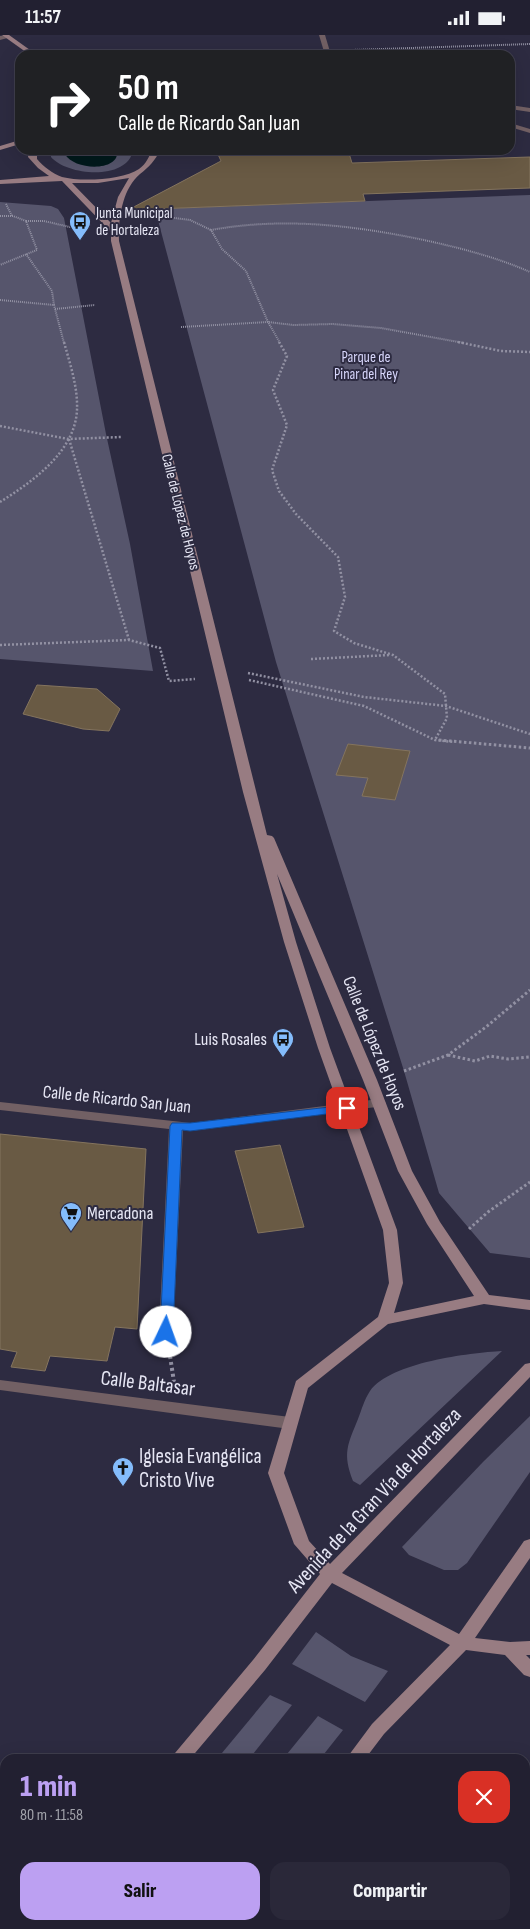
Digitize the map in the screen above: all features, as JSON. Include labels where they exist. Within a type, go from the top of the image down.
[{"type":"street","points":[[322,35],[327,50]]},
{"type":"street","points":[[4,37],[26,50]]},
{"type":"street","points":[[515,108],[530,110]]},
{"type":"street","points":[[515,126],[530,131]]},
{"type":"street","points":[[0,148],[15,144]]},
{"type":"street","name":"Calle de López de Hoyos","points":[[32,155],[36,163],[61,179],[114,231]]},
{"type":"street","name":"Calle de López de Hoyos","points":[[154,155],[153,159],[136,174],[121,195],[114,231],[249,792],[290,942],[324,1048],[390,1230],[396,1283],[384,1320]]},
{"type":"street","points":[[0,182],[108,179],[136,174]]},
{"type":"street","name":"Calle de López de Hoyos","points":[[249,792],[405,1171],[434,1224],[484,1299]]},
{"type":"street","name":"Calle de Ricardo San Juan","points":[[0,1106],[190,1127],[378,1103]]},
{"type":"street","points":[[166,1332],[176,1126]]},
{"type":"street","points":[[530,1305],[484,1299],[384,1320],[301,1385],[276,1473],[302,1544],[330,1574],[462,1643],[510,1649],[530,1648]]},
{"type":"street","name":"Avenida de la Gran Vía de Hortaleza","points":[[183,1754],[259,1665],[330,1574],[530,1369]]},
{"type":"street","name":"Calle Baltasar","points":[[0,1385],[290,1423]]},
{"type":"street","points":[[360,1754],[378,1729],[462,1643],[530,1545]]},
{"type":"street","points":[[510,1649],[530,1670]]},
{"type":"path","points":[[395,50],[530,44]]},
{"type":"path","points":[[0,215],[26,221],[44,221],[74,229]]},
{"type":"path","points":[[152,215],[190,220],[211,230],[222,249],[246,271],[268,322],[287,356],[273,390],[287,425],[272,470],[279,491],[296,514],[338,557],[345,597],[334,631],[354,643],[393,655],[445,694],[447,718],[435,740]]},
{"type":"path","points":[[0,265],[37,250],[26,221]]},
{"type":"path","points":[[211,230],[233,225],[281,223],[322,224],[377,231],[505,260],[530,272]]},
{"type":"path","points":[[0,502],[46,469],[68,439],[77,412],[68,360],[52,291],[26,254]]},
{"type":"path","points":[[0,299],[54,305]]},
{"type":"path","points":[[55,309],[95,305]]},
{"type":"path","points":[[181,327],[268,322],[293,325],[381,328],[422,334],[501,351],[530,352]]},
{"type":"path","points":[[0,426],[68,439],[122,437]]},
{"type":"path","points":[[68,439],[95,522],[102,555],[129,640]]},
{"type":"path","points":[[0,645],[129,640],[160,648],[169,681],[220,673],[271,677],[364,697],[446,706],[530,734]]},
{"type":"path","points":[[311,659],[393,655]]},
{"type":"path","points":[[220,673],[273,683],[364,706],[435,740],[530,748]]},
{"type":"path","points":[[404,1071],[448,1055],[486,1027],[530,990]]},
{"type":"path","points":[[448,1055],[475,1061],[490,1057],[508,1059],[530,1057]]},
{"type":"path","points":[[465,1232],[488,1212],[530,1182]]},
{"type":"path","points":[[166,1332],[175,1390]]},
{"type":"green space","points":[[51,155],[131,155],[129,160],[120,167],[109,171],[96,172],[70,168],[51,157]]},
{"type":"green space","name":"Parque de Pinar del Rey","points":[[530,195],[530,1258],[490,1253],[439,1193],[404,1071],[276,662],[155,209]]},
{"type":"green space","points":[[0,202],[51,206],[58,209],[64,218],[106,434],[130,544],[153,671],[0,659]]},
{"type":"green space","points":[[502,1351],[360,1485],[353,1481],[347,1456],[349,1442],[366,1398],[380,1381],[412,1366],[432,1361],[470,1354]]},
{"type":"green space","points":[[530,1416],[530,1472],[467,1563],[458,1570],[444,1570],[409,1555],[402,1547]]},
{"type":"green space","points":[[316,1632],[351,1656],[388,1671],[365,1702],[292,1664]]},
{"type":"green space","points":[[270,1695],[292,1705],[253,1754],[221,1754]]},
{"type":"green space","points":[[318,1716],[343,1730],[324,1754],[287,1754]]},
{"type":"shaded area","points":[[66,155],[116,155],[112,162],[96,167],[77,164]]},
{"type":"building","points":[[218,155],[350,155],[352,163],[530,157],[530,188],[363,194],[365,201],[128,210],[221,161]]},
{"type":"building","points":[[37,685],[97,689],[120,709],[109,731],[83,729],[23,714]]},
{"type":"building","points":[[348,744],[410,751],[395,800],[362,796],[368,778],[336,775]]},
{"type":"building","name":"Mercadona","points":[[0,1134],[146,1149],[137,1329],[115,1327],[107,1361],[50,1356],[45,1371],[11,1367],[17,1352],[0,1349]]},
{"type":"building","points":[[280,1145],[304,1227],[258,1233],[235,1151]]},
{"type":"place","name":"Junta Municipal de Hortaleza","points":[[80,241]]},
{"type":"place","name":"Luis Rosales","points":[[283,1058]]},
{"type":"place","name":"Mercadona","points":[[71,1232]]},
{"type":"place","name":"Iglesia Evangélica Cristo Vive","points":[[123,1487]]},
{"type":"route","points":[[166,1332],[176,1126],[190,1127],[347,1108]]}]
